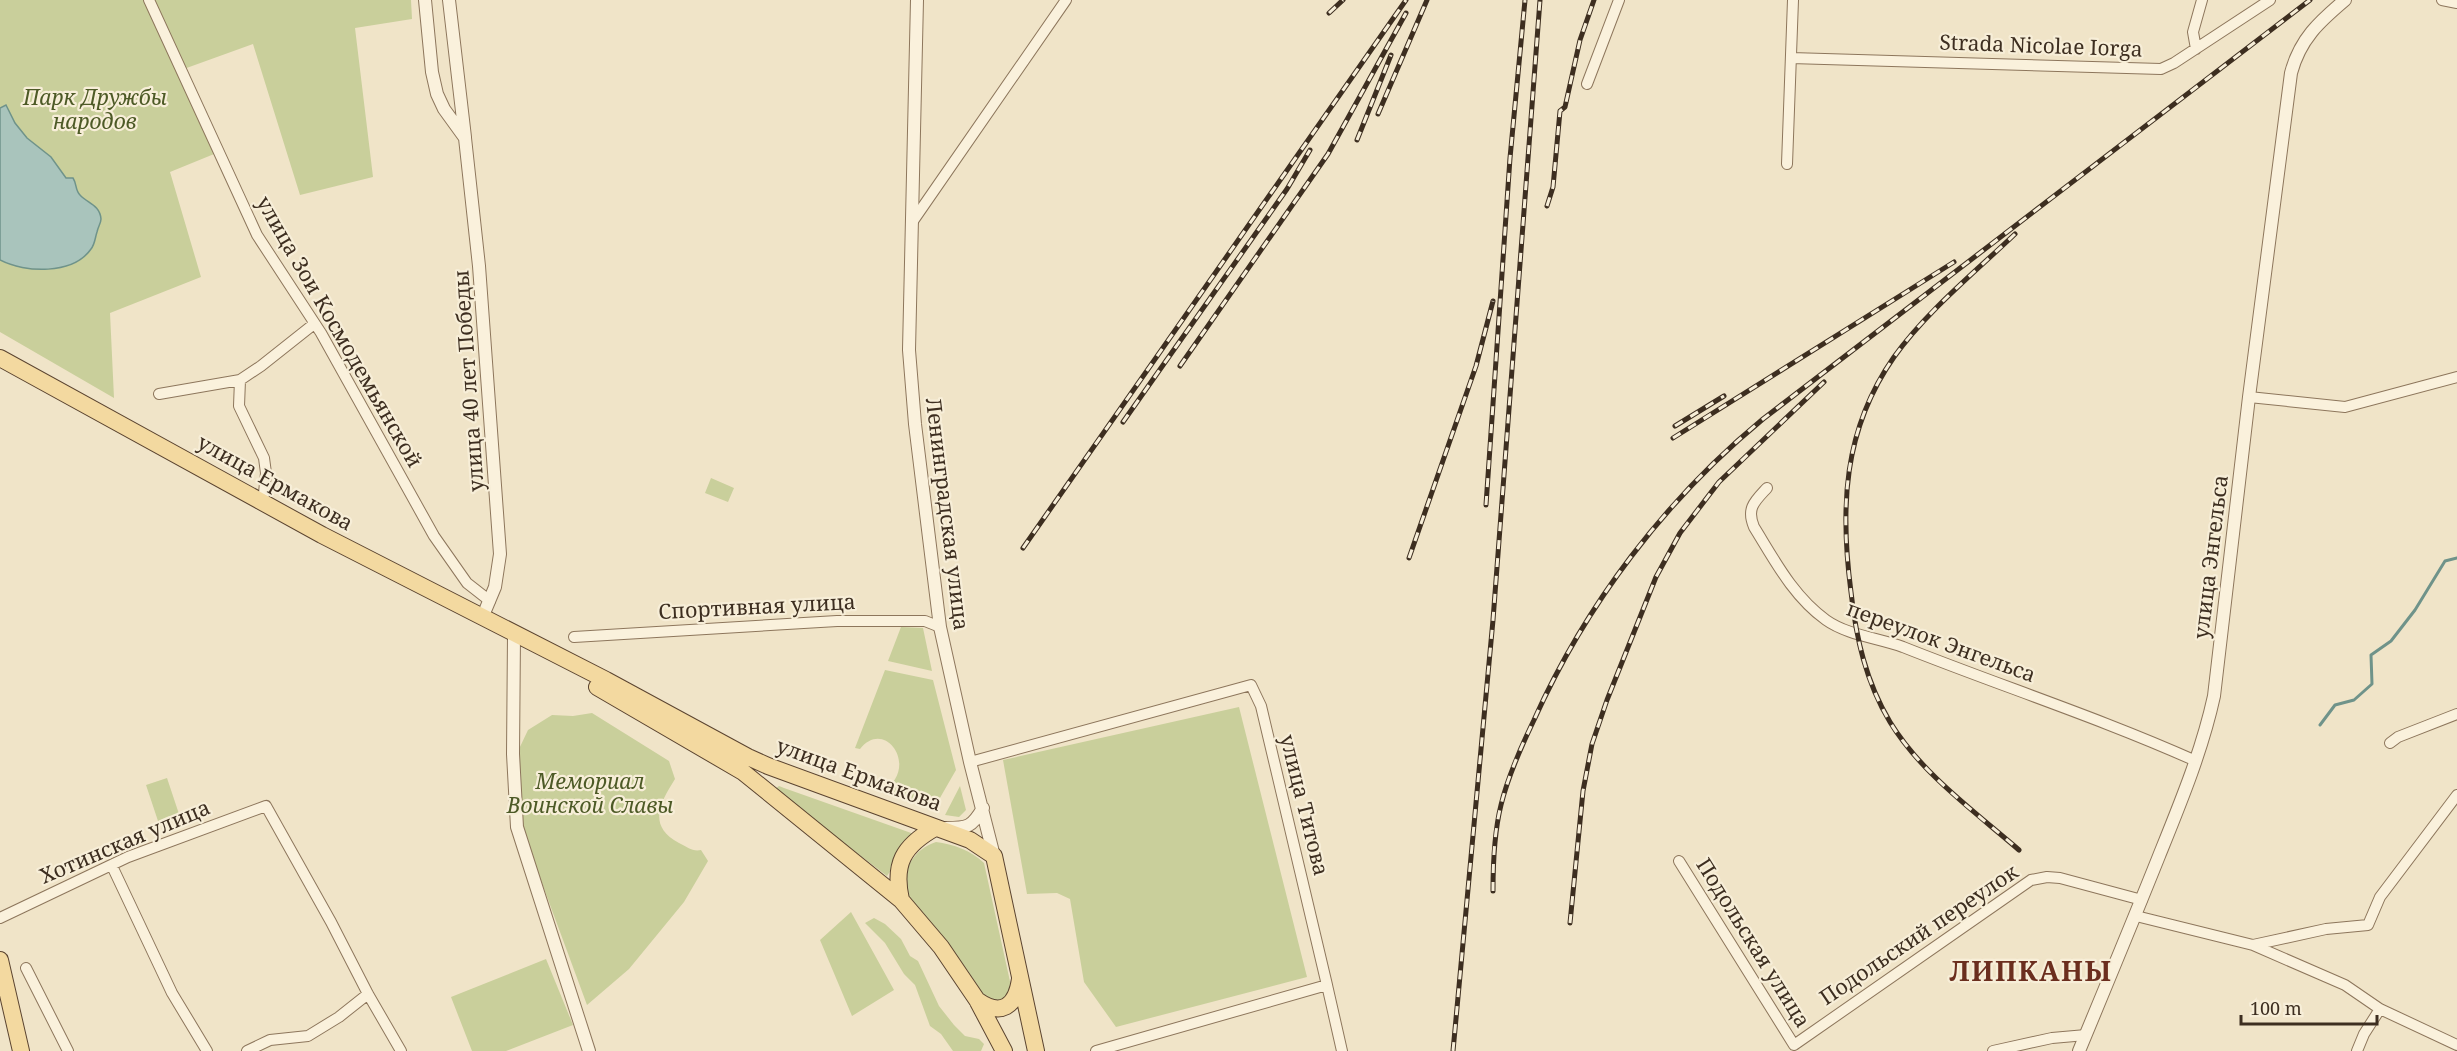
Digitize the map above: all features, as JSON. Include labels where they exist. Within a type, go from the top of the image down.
[{"type":"main road","name":"улица Ермакова","points":[[0,358],[263,503],[768,766],[970,840],[994,856]]},
{"type":"main road","name":"улица Ермакова","points":[[531,644],[540,652],[627,705],[743,772],[901,900],[941,947],[977,999],[1004,1051]]},
{"type":"main road","points":[[901,900],[896,878],[902,860],[911,846],[935,828]]},
{"type":"main road","points":[[994,856],[1036,1051]]},
{"type":"main road","points":[[0,960],[21,1051]]},
{"type":"main road","points":[[977,999],[987,1007],[998,1009],[1008,1006],[1018,996],[1021,976]]},
{"type":"street","name":"улица Зои Космодемьянской","points":[[149,0],[257,235],[314,324],[434,536],[467,583],[490,601]]},
{"type":"street","name":"улица 40 лет Победы","points":[[425,0],[437,94],[444,109],[465,138]]},
{"type":"street","name":"улица 40 лет Победы","points":[[449,0],[479,266],[499,523],[499,571],[482,618]]},
{"type":"street","name":"Ленинградская улица","points":[[917,0],[909,350],[915,424],[940,627],[994,856]]},
{"type":"street","points":[[913,221],[1066,0]]},
{"type":"street","points":[[1587,84],[1619,0]]},
{"type":"street","points":[[1787,164],[1793,0]]},
{"type":"street","points":[[2196,49],[2193,32],[2202,0]]},
{"type":"street","name":"Strada Nicolae Iorga","points":[[1791,58],[2161,69],[2196,49],[2270,0]]},
{"type":"street","name":"улица Энгельса","points":[[2079,1051],[2136,916],[2196,761],[2214,696],[2249,397],[2291,73],[2299,47],[2317,23],[2345,0]]},
{"type":"street","points":[[2442,0],[2457,3]]},
{"type":"street","points":[[159,394],[240,380],[314,324]]},
{"type":"street","points":[[2249,397],[2345,407],[2457,378]]},
{"type":"street","points":[[240,380],[239,406],[264,458],[266,473],[263,503]]},
{"type":"street","name":"переулок Энгельса","points":[[1767,488],[1750,510],[1749,518],[1791,587],[1833,624],[1886,641],[2064,707],[2196,761]]},
{"type":"street","name":"Спортивная улица","points":[[574,637],[837,621],[925,621],[940,627]]},
{"type":"street","points":[[514,635],[513,754],[517,827],[589,1051]]},
{"type":"street","name":"улица Титова","points":[[970,762],[1251,685],[1261,706],[1327,985]]},
{"type":"street","points":[[2390,743],[2398,737],[2457,714]]},
{"type":"street","points":[[2253,945],[2326,929],[2367,925],[2380,897],[2457,795]]},
{"type":"street","name":"Хотинская улица","points":[[0,918],[128,857],[266,806],[331,922],[368,994]]},
{"type":"street","points":[[935,828],[964,828],[975,821],[983,808]]},
{"type":"street","name":"Подольская улица","points":[[1679,861],[1794,1045]]},
{"type":"street","points":[[112,866],[171,993],[207,1051]]},
{"type":"street","name":"Подольский переулок","points":[[1794,1045],[2031,880],[2047,877],[2060,878],[2142,900]]},
{"type":"street","points":[[2136,916],[2253,945],[2345,985],[2380,1009],[2457,1045]]},
{"type":"street","points":[[26,968],[68,1051]]},
{"type":"street","points":[[1096,1051],[1327,985],[1342,1051]]},
{"type":"street","points":[[248,1051],[270,1040],[308,1036],[339,1017],[368,994],[401,1051]]},
{"type":"street","points":[[2356,1051],[2380,1009]]},
{"type":"street","points":[[1993,1051],[2052,1038],[2086,1035]]},
{"type":"green space","name":"Парк Дружбы народов","points":[[0,0],[411,0],[412,19],[355,28],[373,177],[300,195],[253,44],[181,70],[219,152],[170,172],[201,277],[110,313],[114,398],[0,332]]},
{"type":"green space","points":[[711,478],[734,488],[728,502],[705,493]]},
{"type":"green space","points":[[901,627],[923,628],[932,671],[888,661]]},
{"type":"green space","points":[[885,670],[933,680],[956,770],[933,810],[880,792],[892,783],[898,772],[899,760],[889,743],[880,739],[870,741],[860,749],[855,748]]},
{"type":"green space","points":[[1239,707],[1307,977],[1116,1027],[1084,982],[1070,899],[1057,893],[1027,894],[1003,760]]},
{"type":"green space","name":"Мемориал Воинской Славы","points":[[592,713],[669,761],[675,779],[661,805],[660,822],[669,836],[690,849],[701,850],[708,861],[684,902],[629,969],[587,1005],[522,829],[519,749],[528,730],[552,715],[573,716]]},
{"type":"green space","points":[[167,778],[179,814],[158,821],[146,785]]},
{"type":"green space","points":[[779,786],[914,834],[887,876],[781,795],[775,789]]},
{"type":"green space","points":[[960,786],[966,810],[959,817],[945,815]]},
{"type":"green space","points":[[936,842],[962,849],[984,863],[1011,986],[1006,998],[997,1001],[986,999],[948,943],[903,891],[905,875],[912,860],[922,849]]},
{"type":"green space","points":[[851,912],[894,990],[852,1016],[820,940]]},
{"type":"green space","points":[[874,918],[885,924],[901,939],[910,956],[918,961],[939,1006],[965,1036],[979,1039],[984,1044],[981,1051],[953,1051],[941,1034],[930,1026],[915,985],[904,974],[885,943],[865,923]]},
{"type":"green space","points":[[546,959],[573,1025],[506,1051],[472,1051],[451,997]]},
{"type":"water","points":[[6,105],[15,123],[27,138],[51,157],[66,178],[73,178],[78,193],[96,207],[100,214],[101,222],[92,247],[73,264],[35,269],[0,260],[0,108]]},
{"type":"waterway","points":[[2320,725],[2335,705],[2354,700],[2372,684],[2371,655],[2391,641],[2415,610],[2445,561],[2457,558]]},
{"type":"railway","points":[[1329,13],[1343,0]]},
{"type":"railway","points":[[1023,548],[1406,0]]},
{"type":"railway","points":[[1378,114],[1427,0]]},
{"type":"railway","points":[[1486,505],[1510,158],[1525,0]]},
{"type":"railway","points":[[1453,1051],[1493,620],[1540,0]]},
{"type":"railway","points":[[1547,206],[1553,187],[1560,111],[1565,107],[1580,40],[1594,0]]},
{"type":"railway","points":[[1493,891],[1495,837],[1504,794],[1520,751],[1555,677],[1603,595],[1631,556],[1693,484],[1763,419],[2310,0]]},
{"type":"railway","points":[[1180,366],[1328,154],[1406,13]]},
{"type":"railway","points":[[1357,140],[1391,55]]},
{"type":"railway","points":[[1123,422],[1287,189],[1310,150]]},
{"type":"railway","points":[[2015,234],[1921,324],[1894,357],[1877,385],[1864,413],[1855,441],[1849,470],[1846,530],[1853,609],[1863,659],[1874,691],[1890,722],[1903,741],[1933,775],[2019,850]]},
{"type":"railway","points":[[1673,438],[1954,262]]},
{"type":"railway","points":[[1409,558],[1476,366],[1493,301]]},
{"type":"railway","points":[[1570,923],[1583,791],[1592,744],[1656,577],[1680,533],[1719,482],[1824,382]]},
{"type":"railway","points":[[1675,426],[1724,396]]},
{"type":"district","name":"ЛИПКАНЫ","points":[[2031,972]]}]
